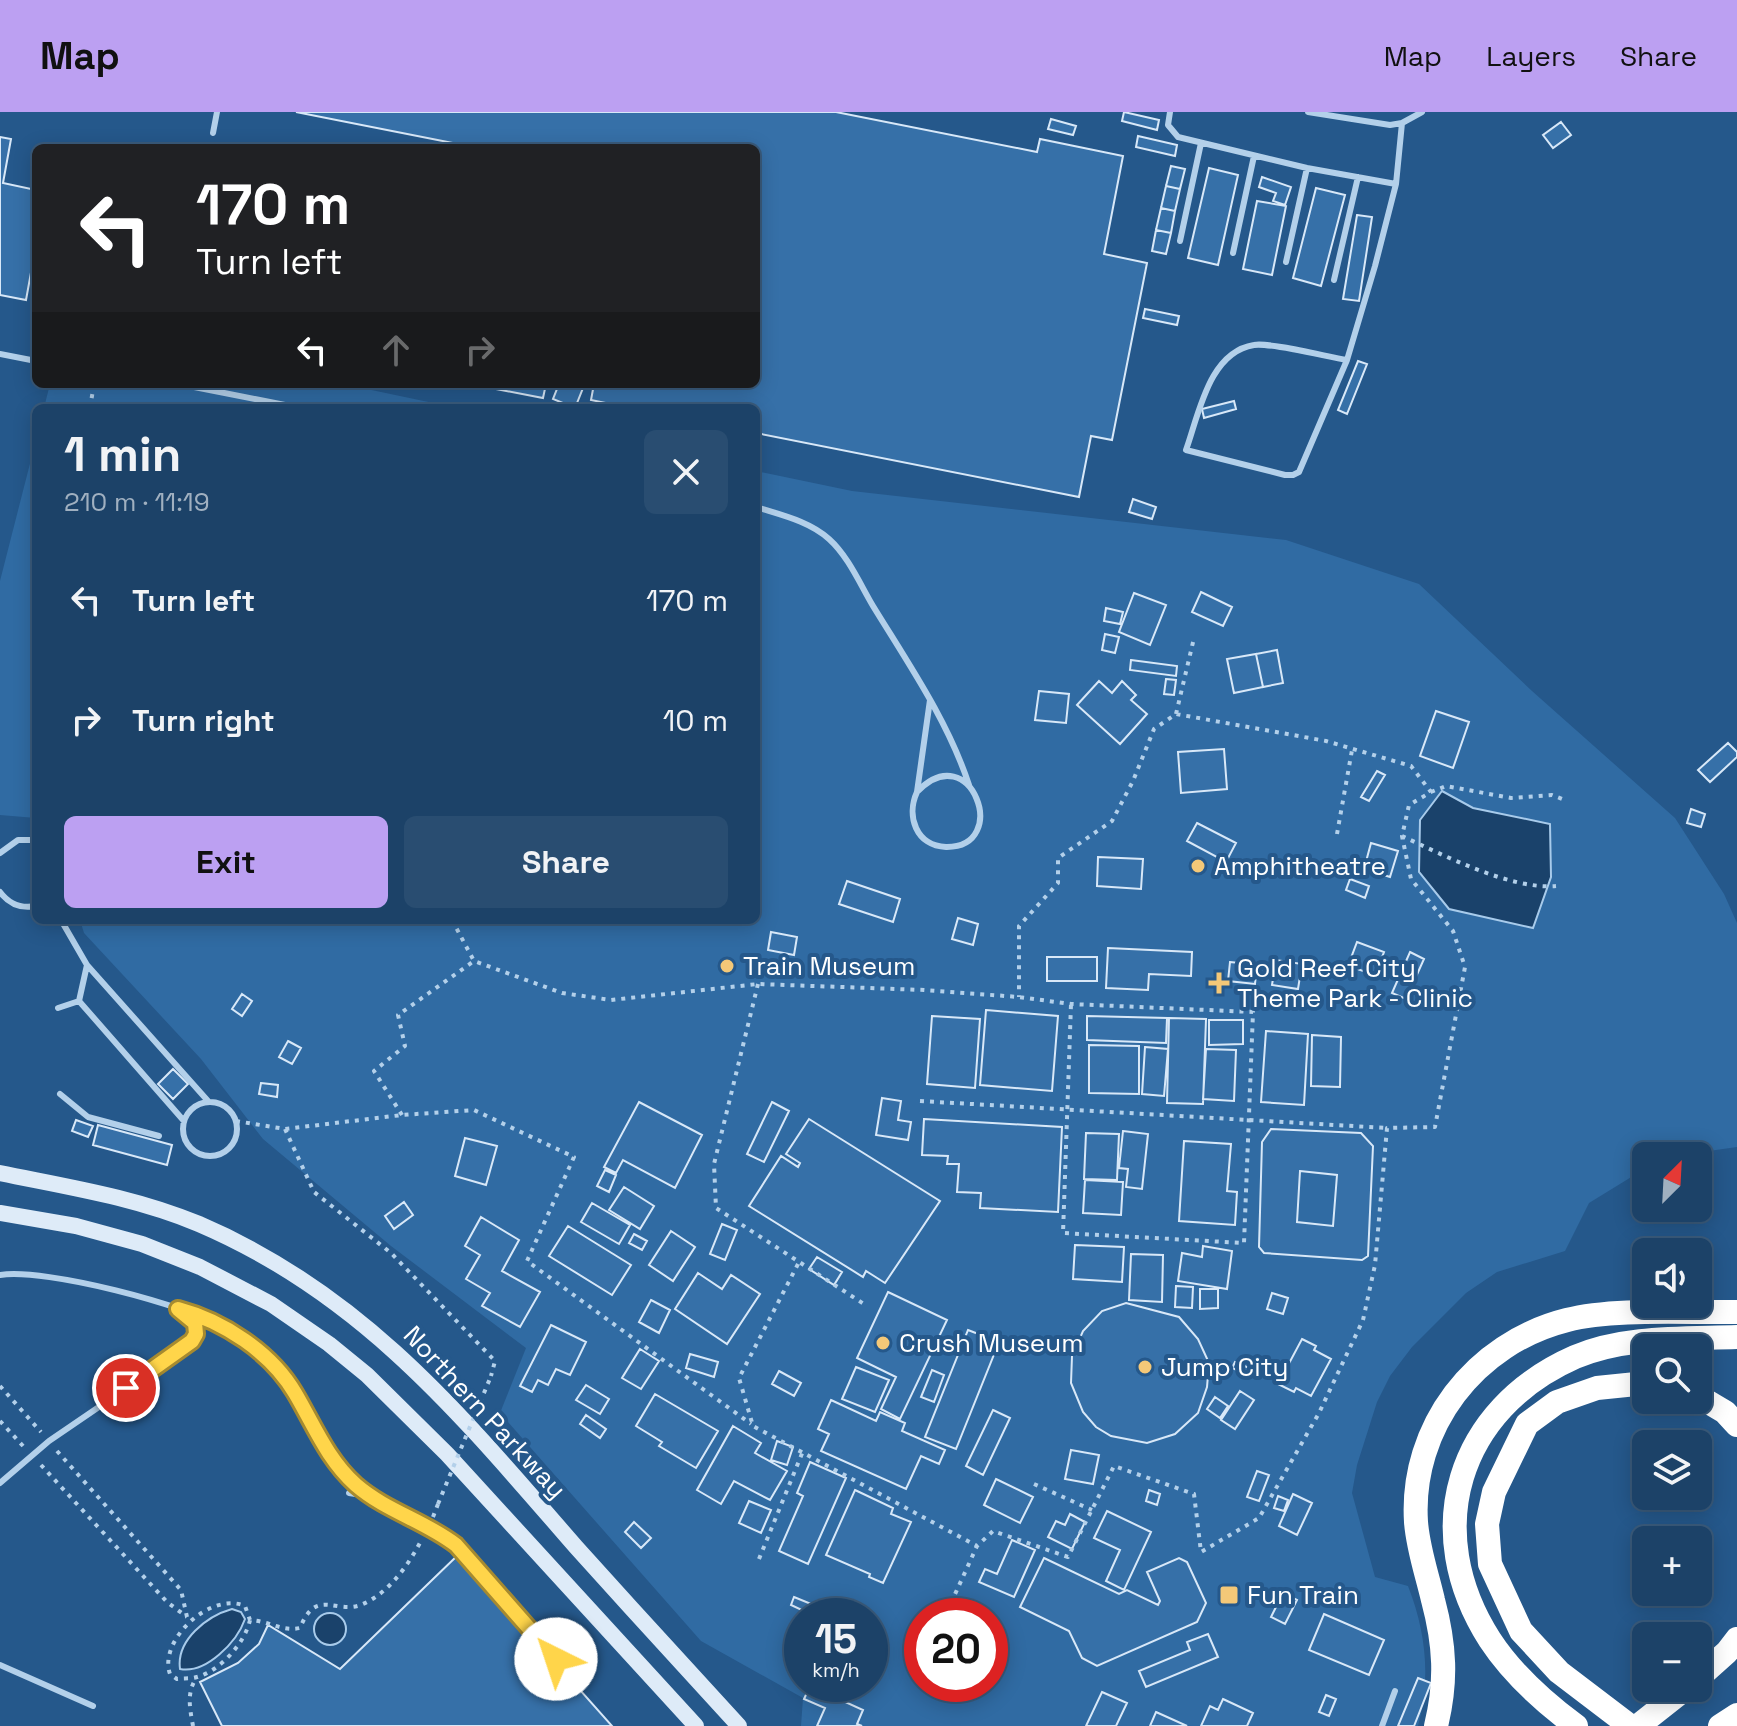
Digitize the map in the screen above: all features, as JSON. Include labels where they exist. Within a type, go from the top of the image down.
[{"type":"highway","points":[[1436,1726],[1444,1692],[1443,1649],[1420,1550],[1416,1493],[1424,1455],[1448,1400],[1474,1369],[1507,1344],[1568,1319],[1604,1314],[1737,1312]]},
{"type":"highway","points":[[1576,1726],[1515,1670],[1491,1640],[1472,1605],[1459,1566],[1454,1535],[1461,1480],[1469,1458],[1500,1407],[1538,1375],[1578,1356],[1614,1345],[1737,1337]]},
{"type":"highway","points":[[1630,1726],[1559,1672],[1521,1631],[1490,1564],[1487,1524],[1494,1492],[1527,1424],[1557,1402],[1597,1388],[1632,1384]]},
{"type":"highway","points":[[1712,1404],[1737,1425]]},
{"type":"highway","points":[[1712,1665],[1737,1639]]},
{"type":"highway","points":[[1638,1726],[1668,1702]]},
{"type":"highway","points":[[1720,1726],[1737,1715]]},
{"type":"main road","name":"Northern Parkway","points":[[0,1173],[89,1189],[144,1203],[198,1224],[275,1261],[345,1309],[385,1341],[475,1430],[739,1726]]},
{"type":"main road","points":[[0,1213],[76,1226],[142,1244],[200,1267],[271,1304],[329,1344],[367,1375],[447,1454],[696,1726]]},
{"type":"lane","points":[[213,133],[217,112]]},
{"type":"lane","points":[[1170,112],[1168,125],[1178,137],[1307,168],[1396,184]]},
{"type":"lane","points":[[1308,112],[1373,124],[1402,123],[1422,112]]},
{"type":"lane","points":[[1347,360],[1256,344],[1230,353],[1214,374],[1186,450],[1293,475],[1299,472],[1347,360],[1396,184],[1402,123]]},
{"type":"lane","points":[[1180,241],[1201,143]]},
{"type":"lane","points":[[1233,253],[1254,156]]},
{"type":"lane","points":[[1286,262],[1307,168]]},
{"type":"lane","points":[[1334,280],[1358,177]]},
{"type":"lane","points":[[0,354],[32,360]]},
{"type":"lane","points":[[199,388],[280,404]]},
{"type":"lane","points":[[760,508],[795,519],[831,541],[843,555],[930,700],[980,804],[979,826],[964,842],[954,846],[942,847],[921,836],[914,827],[911,815],[930,700]]},
{"type":"lane","points":[[917,792],[925,784],[948,777],[969,785]]},
{"type":"lane","points":[[0,853],[18,840],[32,840]]},
{"type":"lane","points":[[0,892],[10,902],[32,906]]},
{"type":"lane","points":[[63,924],[87,965],[208,1101],[226,1106],[236,1121],[238,1130],[232,1146],[216,1156],[207,1157],[198,1154],[185,1142],[182,1133],[184,1121],[192,1108],[208,1101]]},
{"type":"lane","points":[[79,1001],[87,965]]},
{"type":"lane","points":[[58,1008],[79,1001]]},
{"type":"lane","points":[[79,1001],[184,1121]]},
{"type":"lane","points":[[60,1094],[88,1117],[159,1136]]},
{"type":"lane","points":[[0,1275],[18,1273],[50,1277],[203,1316],[231,1330],[258,1349],[294,1390],[313,1429],[338,1467],[372,1497],[456,1545],[576,1682]]},
{"type":"lane","points":[[0,1483],[49,1441],[192,1341],[196,1334],[195,1323],[178,1309]]},
{"type":"lane","points":[[349,1493],[372,1497]]},
{"type":"lane","points":[[0,1665],[93,1706]]},
{"type":"lane","points":[[1382,1726],[1395,1691]]},
{"type":"path","points":[[1019,997],[1019,926],[1058,883],[1058,858],[1112,821],[1133,781],[1154,729],[1176,714],[1194,638]]},
{"type":"path","points":[[1176,714],[1326,741],[1411,766],[1431,792]]},
{"type":"path","points":[[1337,834],[1352,750]]},
{"type":"path","points":[[920,1101],[1387,1128],[1435,1127],[1465,967],[1453,931],[1411,879],[1402,836],[1409,805],[1446,786],[1511,798],[1552,795],[1567,801]]},
{"type":"path","points":[[1402,836],[1504,879],[1528,886],[1556,886]]},
{"type":"path","points":[[454,924],[474,961],[562,993],[611,1000],[758,984],[924,990],[1071,1004],[1253,1012],[1244,1243],[1063,1233],[1071,1004]]},
{"type":"path","points":[[402,1115],[374,1071],[405,1046],[398,1015],[474,961]]},
{"type":"path","points":[[758,984],[714,1164],[716,1208],[867,1306]]},
{"type":"path","points":[[236,1121],[285,1129],[474,1110],[574,1157],[527,1261],[753,1426],[977,1546]]},
{"type":"path","points":[[953,1598],[977,1546],[993,1531],[1068,1557],[1114,1466],[1194,1494],[1201,1552],[1259,1518],[1319,1413],[1363,1320],[1375,1265],[1387,1128]]},
{"type":"path","points":[[250,1620],[262,1620],[290,1630],[300,1628],[305,1614],[319,1605],[336,1604],[351,1608],[371,1600],[399,1576],[438,1504],[495,1361],[391,1253],[314,1192],[285,1129]]},
{"type":"path","points":[[753,1426],[739,1378],[798,1264]]},
{"type":"path","points":[[0,1386],[181,1590],[189,1619]]},
{"type":"path","points":[[0,1421],[167,1602],[189,1619]]},
{"type":"path","points":[[759,1559],[803,1451]]},
{"type":"path","points":[[1034,1484],[1092,1510]]},
{"type":"path","points":[[225,1602],[245,1606],[250,1620],[234,1650],[215,1668],[197,1677],[177,1679],[170,1674],[168,1668],[177,1639],[189,1619],[225,1602]]},
{"type":"path","points":[[193,1726],[190,1690],[197,1677]]},
{"type":"shaded area","points":[[49,388],[362,388],[438,404],[45,404]]},
{"type":"shaded area","points":[[32,456],[32,818],[0,815],[0,581]]},
{"type":"shaded area","points":[[760,472],[852,491],[1286,540],[1419,584],[1532,691],[1675,818],[1724,894],[1737,923],[1737,1147],[1712,1151],[1712,1142],[1632,1142],[1632,1177],[1589,1203],[1565,1251],[1497,1272],[1466,1293],[1412,1347],[1390,1376],[1377,1402],[1357,1465],[1352,1493],[1375,1577],[1408,1586],[1414,1603],[1425,1655],[1424,1690],[1418,1726],[801,1726],[803,1702],[888,1702],[888,1598],[784,1598],[784,1687],[701,1641],[500,1413],[526,1348],[391,1246],[263,1139],[201,1059],[84,933],[81,924],[760,924]]},
{"type":"shaded area","points":[[1442,791],[1473,808],[1550,824],[1551,877],[1533,928],[1449,909],[1419,872],[1420,820]]},
{"type":"shaded area","points":[[232,1609],[241,1612],[245,1619],[228,1646],[200,1667],[180,1669],[180,1658],[188,1639],[204,1623]]},
{"type":"shaded area","points":[[330,1613],[341,1618],[346,1629],[341,1640],[330,1645],[319,1640],[314,1629],[319,1618]]},
{"type":"building","points":[[296,112],[836,112],[1037,152],[1040,139],[1123,156],[1104,254],[1147,263],[1112,440],[1091,436],[1079,497],[760,434],[760,404],[610,404],[591,400],[593,388],[760,388],[760,144],[458,144]]},
{"type":"building","points":[[1124,112],[1159,120],[1157,130],[1122,121]]},
{"type":"building","points":[[1051,119],[1076,126],[1073,135],[1048,129]]},
{"type":"building","points":[[1561,122],[1571,135],[1553,148],[1543,135]]},
{"type":"building","points":[[1138,136],[1177,145],[1175,156],[1136,147]]},
{"type":"building","points":[[0,137],[11,139],[3,183],[32,189],[32,267],[26,300],[0,295]]},
{"type":"building","points":[[1171,166],[1185,169],[1180,189],[1166,186]]},
{"type":"building","points":[[1209,168],[1238,175],[1218,265],[1188,258]]},
{"type":"building","points":[[1262,177],[1291,187],[1285,205],[1273,201],[1276,193],[1259,187]]},
{"type":"building","points":[[1166,186],[1180,189],[1175,211],[1161,208]]},
{"type":"building","points":[[1316,188],[1345,195],[1321,286],[1293,278]]},
{"type":"building","points":[[1257,201],[1286,206],[1272,275],[1243,269]]},
{"type":"building","points":[[1161,208],[1175,211],[1171,233],[1156,230]]},
{"type":"building","points":[[1357,215],[1372,217],[1359,301],[1343,299]]},
{"type":"building","points":[[1156,230],[1171,233],[1166,254],[1152,251]]},
{"type":"building","points":[[1145,309],[1179,316],[1177,325],[1143,318]]},
{"type":"building","points":[[1358,361],[1367,364],[1347,414],[1338,410]]},
{"type":"building","points":[[491,388],[545,388],[543,398]]},
{"type":"building","points":[[557,388],[583,388],[577,404],[553,399]]},
{"type":"building","points":[[1234,401],[1236,409],[1204,418],[1202,409]]},
{"type":"building","points":[[1133,499],[1156,507],[1152,519],[1129,512]]},
{"type":"building","points":[[1201,592],[1232,607],[1223,626],[1192,612]]},
{"type":"building","points":[[1134,593],[1166,605],[1150,645],[1119,632]]},
{"type":"building","points":[[1106,608],[1123,612],[1120,624],[1104,621]]},
{"type":"building","points":[[1105,634],[1119,637],[1115,653],[1102,650]]},
{"type":"building","points":[[1277,650],[1283,683],[1263,687],[1256,654]]},
{"type":"building","points":[[1256,654],[1263,687],[1234,693],[1227,659]]},
{"type":"building","points":[[1131,660],[1177,666],[1176,676],[1130,670]]},
{"type":"building","points":[[1166,679],[1176,680],[1174,695],[1164,694]]},
{"type":"building","points":[[1099,681],[1112,693],[1122,681],[1136,695],[1131,700],[1147,714],[1120,744],[1077,705]]},
{"type":"building","points":[[1039,691],[1069,694],[1066,723],[1035,720]]},
{"type":"building","points":[[1436,711],[1469,722],[1453,768],[1420,756]]},
{"type":"building","points":[[1728,743],[1737,752],[1737,757],[1710,782],[1698,770]]},
{"type":"building","points":[[1224,749],[1227,789],[1181,793],[1178,752]]},
{"type":"building","points":[[1377,771],[1385,775],[1369,801],[1361,797]]},
{"type":"building","points":[[1691,809],[1705,814],[1701,827],[1687,823]]},
{"type":"building","points":[[1197,823],[1236,843],[1226,862],[1187,841]]},
{"type":"building","points":[[1371,843],[1398,851],[1390,877],[1364,869]]},
{"type":"building","points":[[1098,857],[1143,859],[1141,889],[1097,886]]},
{"type":"building","points":[[1350,879],[1369,886],[1365,898],[1346,890]]},
{"type":"building","points":[[847,881],[900,899],[893,922],[839,904]]},
{"type":"building","points":[[958,918],[978,924],[973,945],[952,939]]},
{"type":"building","points":[[771,932],[797,937],[794,955],[768,950]]},
{"type":"building","points":[[1357,942],[1384,952],[1375,975],[1348,966]]},
{"type":"building","points":[[1108,948],[1192,952],[1191,976],[1149,974],[1148,990],[1106,988]]},
{"type":"building","points":[[1410,952],[1424,959],[1406,999],[1392,993]]},
{"type":"building","points":[[1047,957],[1097,957],[1097,981],[1047,981]]},
{"type":"building","points":[[1276,960],[1302,964],[1298,989],[1272,985]]},
{"type":"building","points":[[1230,962],[1257,965],[1255,984],[1228,981]]},
{"type":"building","points":[[242,994],[252,1001],[242,1016],[232,1009]]},
{"type":"building","points":[[986,1010],[1058,1016],[1052,1091],[980,1085]]},
{"type":"building","points":[[932,1016],[980,1019],[975,1088],[927,1084]]},
{"type":"building","points":[[1087,1016],[1167,1018],[1166,1043],[1087,1040]]},
{"type":"building","points":[[1169,1018],[1206,1019],[1203,1104],[1167,1103]]},
{"type":"building","points":[[1209,1020],[1243,1020],[1243,1044],[1209,1045]]},
{"type":"building","points":[[1266,1031],[1308,1034],[1304,1105],[1261,1102]]},
{"type":"building","points":[[1312,1035],[1341,1037],[1340,1087],[1311,1086]]},
{"type":"building","points":[[288,1041],[301,1048],[292,1064],[279,1057]]},
{"type":"building","points":[[1089,1045],[1139,1046],[1139,1094],[1089,1093]]},
{"type":"building","points":[[1145,1047],[1168,1049],[1164,1096],[1142,1094]]},
{"type":"building","points":[[1206,1049],[1236,1050],[1234,1101],[1203,1099]]},
{"type":"building","points":[[173,1069],[188,1084],[173,1099],[158,1084]]},
{"type":"building","points":[[261,1083],[278,1085],[277,1097],[259,1094]]},
{"type":"building","points":[[882,1098],[901,1101],[898,1120],[911,1122],[908,1140],[876,1135]]},
{"type":"building","points":[[639,1102],[702,1135],[675,1188],[623,1160],[616,1173],[604,1167]]},
{"type":"building","points":[[772,1102],[789,1111],[764,1162],[747,1154]]},
{"type":"building","points":[[809,1119],[940,1201],[885,1283],[866,1271],[863,1277],[749,1206],[781,1156],[798,1167],[800,1163],[786,1154]]},
{"type":"building","points":[[924,1119],[1062,1127],[1058,1212],[980,1208],[981,1193],[957,1192],[959,1164],[947,1164],[948,1156],[922,1155]]},
{"type":"building","points":[[76,1120],[93,1126],[88,1137],[72,1131]]},
{"type":"building","points":[[98,1125],[172,1145],[167,1165],[93,1145]]},
{"type":"building","points":[[1271,1129],[1361,1133],[1373,1146],[1368,1256],[1362,1260],[1264,1253],[1259,1247],[1262,1142]],"holes":[[[1300,1171],[1337,1175],[1333,1226],[1297,1222]]]},
{"type":"building","points":[[1123,1131],[1148,1134],[1142,1189],[1126,1187],[1128,1169],[1119,1168]]},
{"type":"building","points":[[1086,1133],[1119,1134],[1117,1180],[1084,1179]]},
{"type":"building","points":[[465,1138],[497,1146],[486,1185],[455,1176]]},
{"type":"building","points":[[1184,1141],[1231,1144],[1227,1191],[1237,1192],[1235,1225],[1179,1221]]},
{"type":"building","points":[[605,1170],[616,1175],[609,1192],[597,1186]]},
{"type":"building","points":[[1085,1180],[1123,1182],[1121,1215],[1083,1213]]},
{"type":"building","points":[[624,1187],[654,1206],[640,1229],[609,1210]]},
{"type":"building","points":[[404,1202],[413,1215],[394,1229],[385,1216]]},
{"type":"building","points":[[592,1203],[630,1225],[619,1244],[581,1222]]},
{"type":"building","points":[[481,1217],[519,1240],[502,1271],[540,1292],[520,1327],[482,1306],[490,1293],[466,1279],[480,1255],[465,1246]]},
{"type":"building","points":[[722,1224],[737,1230],[725,1260],[710,1254]]},
{"type":"building","points":[[568,1226],[631,1265],[612,1295],[549,1256]]},
{"type":"building","points":[[671,1231],[695,1247],[673,1281],[649,1265]]},
{"type":"building","points":[[634,1234],[647,1241],[642,1250],[629,1243]]},
{"type":"building","points":[[1075,1245],[1124,1247],[1122,1282],[1073,1279]]},
{"type":"building","points":[[1203,1246],[1232,1251],[1227,1289],[1178,1281],[1182,1253],[1202,1257]]},
{"type":"building","points":[[1131,1254],[1163,1255],[1162,1302],[1129,1300]]},
{"type":"building","points":[[817,1257],[842,1272],[834,1285],[809,1269]]},
{"type":"building","points":[[698,1273],[722,1289],[731,1275],[760,1294],[727,1344],[675,1309]]},
{"type":"building","points":[[1176,1286],[1193,1287],[1192,1308],[1175,1307]]},
{"type":"building","points":[[1200,1289],[1218,1289],[1218,1308],[1200,1309]]},
{"type":"building","points":[[888,1292],[947,1320],[900,1419],[881,1409],[896,1377],[857,1358]]},
{"type":"building","points":[[1272,1293],[1288,1298],[1283,1314],[1267,1309]]},
{"type":"building","points":[[651,1300],[670,1310],[659,1333],[639,1322]]},
{"type":"building","points":[[1126,1303],[1179,1317],[1198,1339],[1209,1363],[1207,1387],[1198,1413],[1175,1434],[1147,1443],[1111,1436],[1096,1427],[1083,1412],[1071,1383],[1072,1356],[1083,1331],[1102,1311]]},
{"type":"building","points":[[551,1325],[586,1342],[570,1375],[556,1369],[548,1385],[538,1380],[532,1392],[520,1386]]},
{"type":"building","points":[[968,1330],[999,1342],[956,1449],[925,1437]]},
{"type":"building","points":[[1302,1339],[1331,1359],[1311,1396],[1278,1384]]},
{"type":"building","points":[[640,1349],[659,1361],[641,1389],[622,1378]]},
{"type":"building","points":[[690,1354],[718,1362],[714,1377],[686,1368]]},
{"type":"building","points":[[1235,1362],[1254,1370],[1251,1376],[1232,1368]]},
{"type":"building","points":[[856,1367],[889,1380],[875,1412],[842,1399]]},
{"type":"building","points":[[932,1370],[944,1375],[934,1402],[921,1397]]},
{"type":"building","points":[[779,1371],[801,1383],[794,1396],[772,1384]]},
{"type":"building","points":[[586,1385],[609,1399],[600,1414],[576,1400]]},
{"type":"building","points":[[1240,1391],[1254,1400],[1235,1429],[1221,1420]]},
{"type":"building","points":[[655,1394],[718,1431],[696,1468],[659,1446],[662,1442],[636,1426]]},
{"type":"building","points":[[1215,1397],[1228,1406],[1220,1418],[1207,1409]]},
{"type":"building","points":[[831,1400],[876,1421],[880,1412],[905,1423],[902,1431],[945,1450],[939,1464],[921,1456],[906,1489],[821,1451],[829,1434],[818,1429]]},
{"type":"building","points":[[993,1410],[1010,1418],[983,1475],[966,1466]]},
{"type":"building","points":[[586,1415],[606,1429],[600,1438],[580,1424]]},
{"type":"building","points":[[733,1426],[761,1443],[755,1453],[787,1471],[770,1500],[734,1481],[721,1504],[697,1490]]},
{"type":"building","points":[[777,1441],[793,1447],[787,1465],[771,1460]]},
{"type":"building","points":[[1071,1450],[1099,1455],[1093,1484],[1065,1479]]},
{"type":"building","points":[[810,1462],[846,1478],[808,1564],[779,1551],[803,1496],[797,1493]]},
{"type":"building","points":[[1257,1471],[1269,1475],[1259,1501],[1247,1497]]},
{"type":"building","points":[[996,1479],[1033,1497],[1020,1523],[984,1505]]},
{"type":"building","points":[[855,1490],[893,1508],[891,1514],[911,1522],[883,1583],[826,1555]]},
{"type":"building","points":[[1149,1490],[1160,1494],[1157,1505],[1146,1501]]},
{"type":"building","points":[[1293,1494],[1312,1503],[1297,1535],[1279,1526]]},
{"type":"building","points":[[1278,1496],[1288,1500],[1284,1511],[1274,1508]]},
{"type":"building","points":[[749,1501],[771,1510],[761,1533],[739,1523]]},
{"type":"building","points":[[1107,1511],[1151,1532],[1124,1590],[1106,1581],[1120,1550],[1094,1538]]},
{"type":"building","points":[[1070,1514],[1085,1522],[1072,1549],[1048,1537],[1056,1521],[1065,1525]]},
{"type":"building","points":[[634,1522],[651,1538],[641,1548],[625,1532]]},
{"type":"building","points":[[1012,1540],[1035,1550],[1014,1597],[979,1582],[985,1569],[997,1574]]},
{"type":"building","points":[[459,1554],[612,1726],[222,1726],[200,1682],[238,1663],[259,1644],[268,1625],[340,1669]]},
{"type":"building","points":[[1044,1558],[1119,1594],[1127,1590],[1158,1605],[1160,1601],[1147,1572],[1179,1558],[1187,1562],[1206,1603],[1197,1622],[1097,1666],[1082,1658],[1069,1631],[1020,1607]]},
{"type":"building","points":[[1283,1593],[1297,1600],[1285,1624],[1271,1617]]},
{"type":"building","points":[[1324,1614],[1384,1640],[1369,1675],[1309,1650]]},
{"type":"building","points":[[1208,1634],[1218,1657],[1146,1687],[1139,1671],[1190,1650],[1187,1642]]},
{"type":"building","points":[[1418,1678],[1431,1683],[1414,1726],[1398,1726]]},
{"type":"building","points":[[1102,1692],[1127,1703],[1116,1726],[1086,1726]]},
{"type":"building","points":[[1326,1695],[1336,1699],[1329,1716],[1319,1712]]},
{"type":"building","points":[[1223,1699],[1253,1713],[1247,1726],[1201,1726],[1210,1706],[1218,1710]]},
{"type":"building","points":[[811,1702],[845,1702],[863,1710],[857,1724],[862,1726],[817,1726],[825,1708]]},
{"type":"building","points":[[1156,1712],[1187,1726],[1150,1726]]},
{"type":"place","name":"Amphitheatre","points":[[1198,866]]},
{"type":"place","name":"Train Museum","points":[[727,966]]},
{"type":"place","name":"Gold Reef City Theme Park - Clinic","points":[[1219,983]]},
{"type":"place","name":"Crush Museum","points":[[883,1343]]},
{"type":"place","name":"Jump City","points":[[1145,1367]]},
{"type":"place","name":"Fun Train","points":[[1229,1595]]},
{"type":"route","points":[[126,1388],[192,1341],[197,1328],[195,1323],[178,1309],[203,1316],[231,1330],[258,1349],[294,1390],[313,1429],[338,1467],[357,1485],[396,1512],[443,1535],[456,1545],[556,1659]]}]
